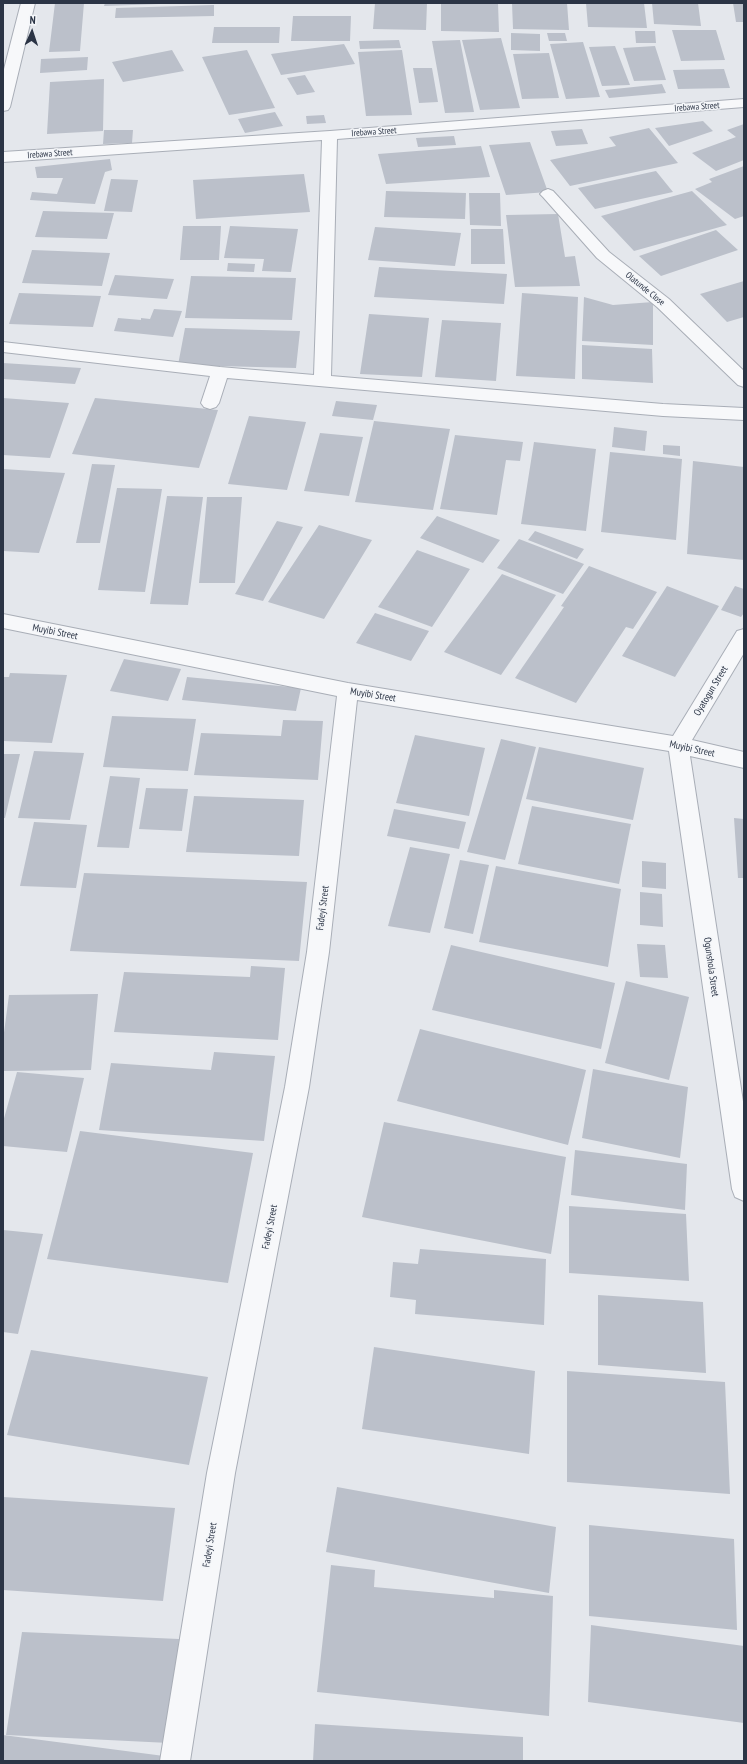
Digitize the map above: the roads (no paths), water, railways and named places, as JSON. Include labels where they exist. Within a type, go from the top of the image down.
[{"type":"street","points":[[3,107],[10,69],[28,3]]},
{"type":"street","name":"Irebawa Street","points":[[3,158],[743,105]]},
{"type":"street","points":[[322,379],[330,135]]},
{"type":"street","name":"Olatunde Close","points":[[548,194],[603,255],[663,303],[744,381]]},
{"type":"street","points":[[3,347],[220,372],[322,379],[663,410],[744,414]]},
{"type":"street","points":[[210,403],[220,372]]},
{"type":"street","name":"Muyibi Street","points":[[3,621],[348,691],[678,745],[744,760]]},
{"type":"street","name":"Oyatogun Street","points":[[678,745],[744,636]]},
{"type":"street","name":"Fadeyi Street","points":[[175,1761],[221,1473],[297,1087],[318,952],[348,691]]},
{"type":"street","name":"Ogunshola Street","points":[[678,745],[744,1189]]}]
